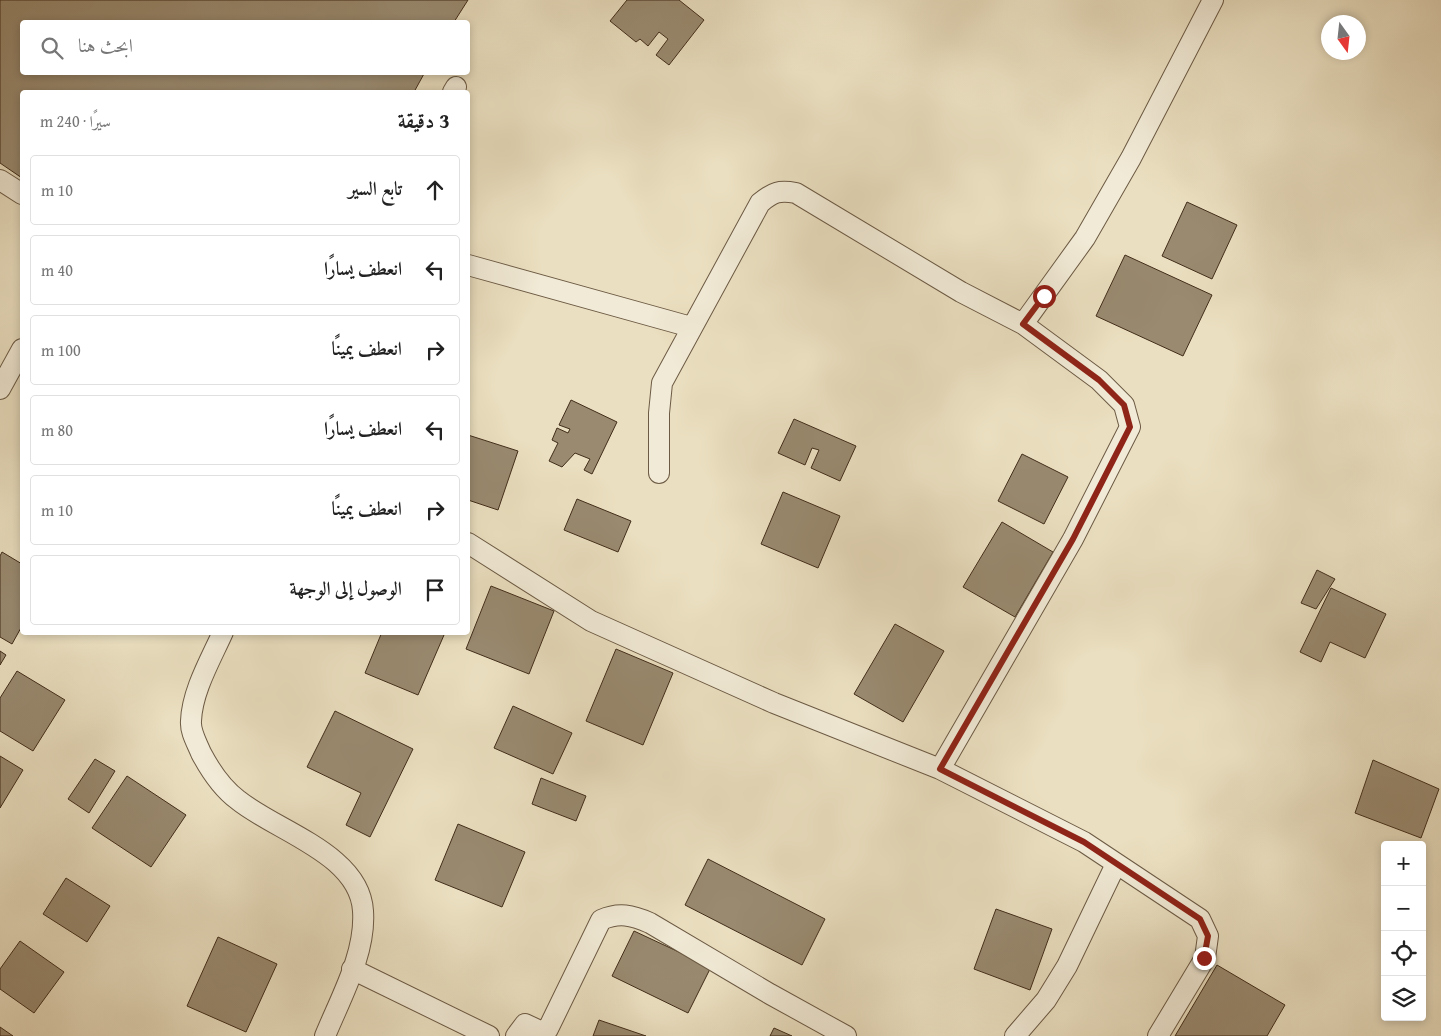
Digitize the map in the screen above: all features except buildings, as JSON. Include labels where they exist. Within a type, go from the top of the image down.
[{"type":"street","points":[[1023,324],[1085,238],[1131,158],[1213,0]]},
{"type":"street","points":[[0,180],[20,193]]},
{"type":"street","points":[[659,473],[659,413],[662,383],[760,202],[772,192],[781,190],[796,193],[961,292],[1023,324],[1099,380],[1124,405],[1130,427],[1073,539],[940,769]]},
{"type":"street","points":[[470,266],[691,327]]},
{"type":"street","points":[[0,389],[20,353]]},
{"type":"street","points":[[470,544],[592,621],[774,704],[940,769],[1084,842],[1200,919],[1208,936],[1204,958],[1158,1036]]},
{"type":"street","points":[[222,635],[197,694],[191,715],[193,734],[207,763],[236,800],[335,859],[358,887],[363,908],[363,929],[352,968],[325,1036]]},
{"type":"street","points":[[1015,1036],[1046,1000],[1067,966],[1116,864]]},
{"type":"street","points":[[516,1036],[524,1024],[540,1031],[548,1028],[601,920],[613,914],[624,914],[632,915],[650,923],[770,994],[846,1036]]},
{"type":"street","points":[[352,968],[489,1036]]},
{"type":"route","points":[[1044,296],[1023,324],[1099,380],[1124,405],[1130,427],[1073,539],[940,769],[1084,842],[1200,919],[1208,936],[1204,958]]}]
